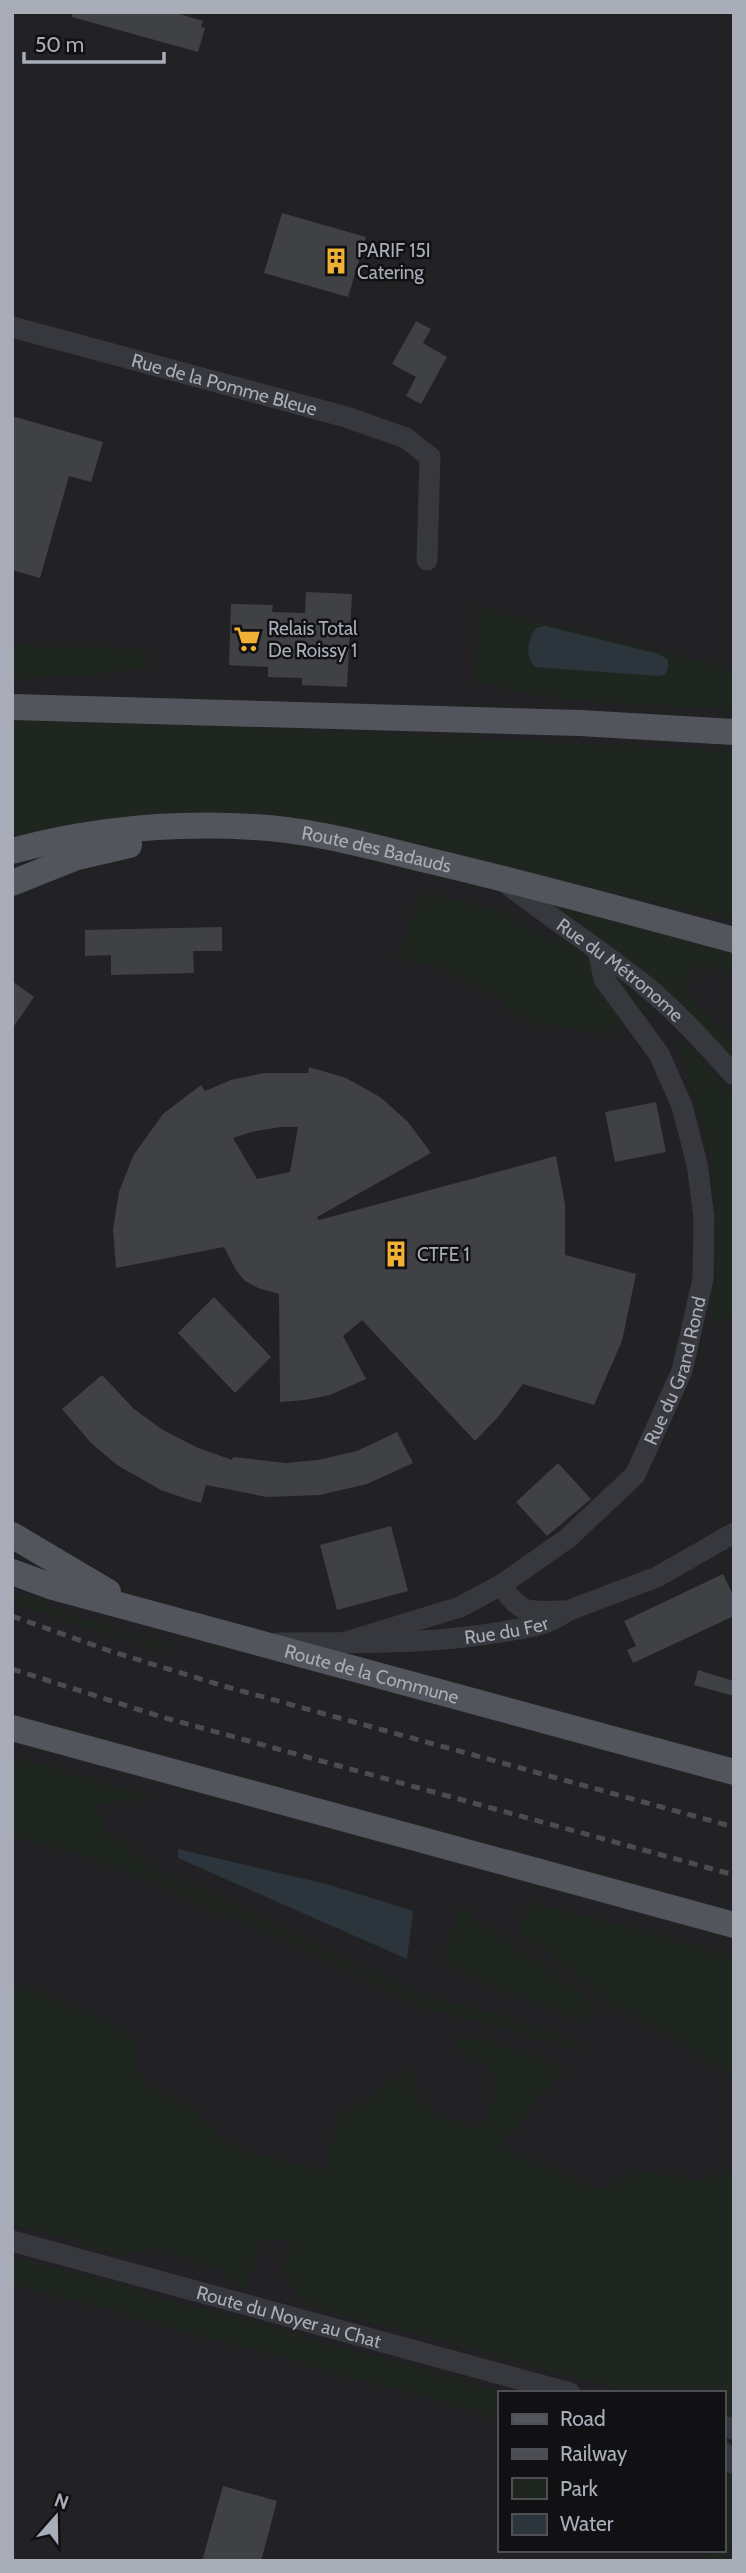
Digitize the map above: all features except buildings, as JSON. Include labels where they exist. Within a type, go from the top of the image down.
[{"type":"main road","points":[[12,707],[580,723],[734,732]]},
{"type":"main road","name":"Route des Badauds","points":[[12,851],[59,838],[172,826],[256,827],[320,835],[498,877],[734,940]]},
{"type":"main road","points":[[12,883],[77,856],[206,826]]},
{"type":"main road","points":[[12,1535],[143,1612]]},
{"type":"main road","name":"Route de la Commune","points":[[12,1572],[53,1587],[143,1612],[734,1772]]},
{"type":"main road","points":[[12,1728],[734,1925]]},
{"type":"street","name":"Rue de la Pomme Bleue","points":[[12,327],[346,417],[405,438],[430,457],[427,560]]},
{"type":"street","name":"Rue du Métronome","points":[[498,877],[541,912],[645,985],[734,1075]]},
{"type":"street","name":"Rue du Grand Rond","points":[[346,1642],[460,1607],[501,1585],[568,1538],[635,1475],[682,1371],[703,1279],[704,1218],[696,1164],[682,1106],[659,1054],[604,979],[598,950]]},
{"type":"street","name":"Rue du Fer","points":[[256,1643],[416,1642],[471,1638],[540,1625],[555,1621],[567,1611],[657,1577],[734,1533]]},
{"type":"street","points":[[501,1585],[515,1604],[528,1611],[567,1611]]},
{"type":"street","name":"Route du Noyer au Chat","points":[[12,2241],[566,2391]]},
{"type":"shaded area","points":[[12,12],[734,12],[734,2561],[12,2561]]},
{"type":"green space","points":[[476,607],[734,670],[734,710],[578,701],[475,683]]},
{"type":"green space","points":[[12,645],[143,649],[149,668],[70,677],[12,678]]},
{"type":"green space","points":[[104,720],[734,751],[734,919],[335,826],[276,815],[170,815],[12,838],[12,721]]},
{"type":"green space","points":[[422,892],[502,913],[553,940],[589,954],[625,1024],[607,1033],[528,1023],[495,997],[447,971],[399,956]]},
{"type":"green space","points":[[540,900],[734,954],[734,973],[695,963],[684,992],[734,1040],[734,1053],[728,1052],[682,1004],[610,945]]},
{"type":"green space","points":[[610,972],[651,1010],[643,1014]]},
{"type":"green space","points":[[679,1037],[734,1096],[734,1316],[713,1324],[715,1190],[705,1132]]},
{"type":"green space","points":[[12,1592],[102,1625],[169,1644],[166,1652],[29,1608],[12,1601]]},
{"type":"green space","points":[[12,1757],[153,1796],[98,1806],[102,1825],[146,1865],[430,1999],[485,2011],[577,2043],[578,2049],[415,2003],[349,1968],[119,1868],[12,1834]]},
{"type":"green space","points":[[534,1902],[734,1957],[734,2077],[629,2010],[623,2012],[522,1934],[516,1926]]},
{"type":"green space","points":[[461,1907],[596,2006],[586,2024],[458,1972],[445,1961]]},
{"type":"green space","points":[[12,1983],[106,2020],[137,2042],[134,2068],[157,2094],[186,2104],[234,2147],[324,2171],[339,2116],[414,2068],[414,2089],[427,2108],[453,2122],[482,2127],[495,2094],[490,2068],[456,2050],[459,2040],[478,2037],[567,2067],[498,2146],[598,2191],[638,2170],[704,2180],[734,2169],[734,2420],[725,2417],[725,2391],[628,2391],[307,2305],[283,2271],[284,2258],[294,2240],[259,2240],[255,2263],[245,2290],[221,2270],[151,2248],[122,2255],[12,2224]]},
{"type":"green space","points":[[12,2256],[501,2391],[498,2391],[498,2418],[12,2283]]},
{"type":"green space","points":[[725,2464],[734,2472],[734,2544],[718,2561],[705,2561],[708,2552],[725,2552]]},
{"type":"water","points":[[545,626],[659,654],[668,660],[668,669],[664,675],[658,676],[535,667],[530,658],[529,643],[536,628]]},
{"type":"water","points":[[178,1849],[330,1885],[413,1911],[407,1959],[178,1858]]},
{"type":"railway","points":[[12,1616],[110,1651],[220,1685],[734,1827]]},
{"type":"railway","points":[[12,1669],[162,1717],[734,1875]]},
{"type":"place","name":"PARIF 15I Catering","points":[[336,261]]},
{"type":"place","name":"Relais Total De Roissy 1","points":[[247,639]]},
{"type":"place","name":"CTFE 1","points":[[396,1254]]}]
